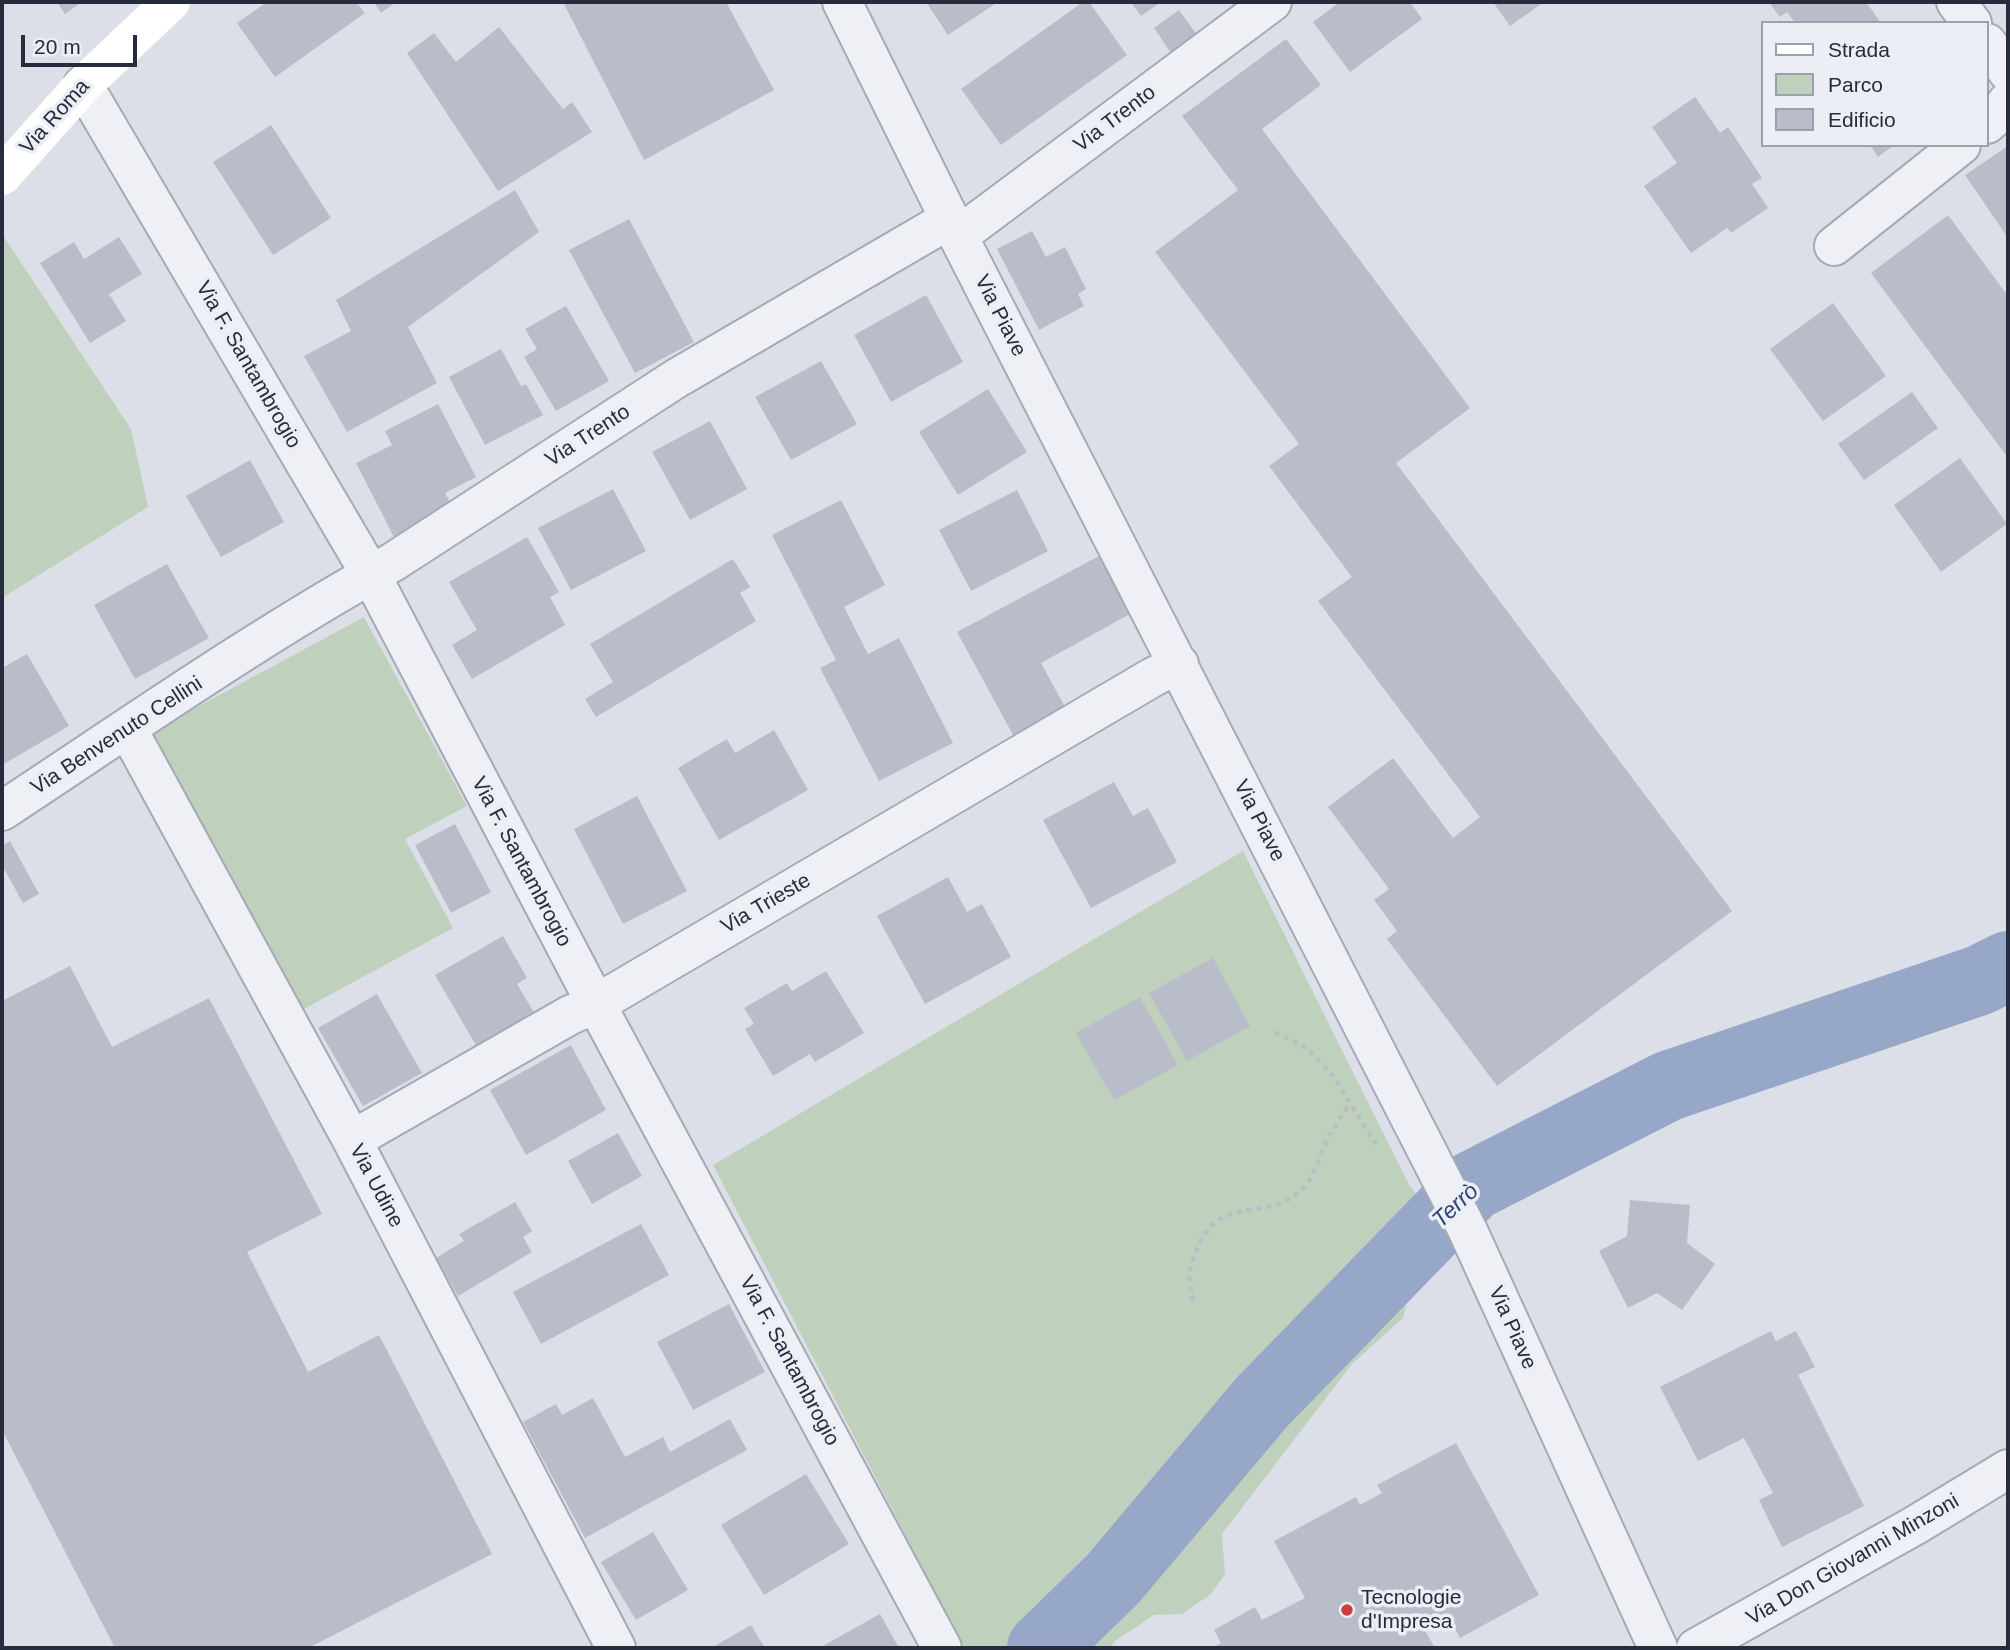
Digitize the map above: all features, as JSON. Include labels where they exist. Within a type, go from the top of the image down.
[{"type":"street","name":"Via Roma","points":[[2,176],[83,85],[171,2]]},
{"type":"street","name":"Via Piave","points":[[842,2],[954,227],[1468,1231],[1658,1648]]},
{"type":"street","name":"Via Trento","points":[[232,661],[677,379],[954,227],[1272,2]]},
{"type":"street","points":[[1956,2],[1973,21]]},
{"type":"street","name":"Via F. Santambrogio","points":[[83,85],[370,575],[596,1004],[942,1648]]},
{"type":"street","points":[[1989,122],[2008,101]]},
{"type":"street","points":[[1835,246],[1959,147]]},
{"type":"street","name":"Via Benvenuto Cellini","points":[[2,811],[232,661]]},
{"type":"street","name":"Via Trieste","points":[[352,1140],[558,1022],[596,1004],[1179,664]]},
{"type":"street","name":"Via Udine","points":[[127,729],[352,1140],[617,1648]]},
{"type":"street","name":"Via Don Giovanni Minzoni","points":[[1696,1648],[1914,1526],[2008,1469]]},
{"type":"path","points":[[1275,1032],[1308,1049],[1333,1076],[1380,1149]]},
{"type":"path","points":[[1193,1301],[1188,1273],[1205,1231],[1218,1219],[1238,1212],[1273,1207],[1300,1192],[1350,1103]]},
{"type":"green space","points":[[2,234],[131,429],[148,507],[2,598]]},
{"type":"green space","points":[[364,617],[467,806],[405,839],[453,928],[302,1010],[151,732]]},
{"type":"green space","points":[[1243,851],[1408,1183],[1431,1216],[1208,1435],[1193,1461],[1157,1484],[1118,1526],[1109,1568],[1036,1639],[1011,1648],[964,1648],[713,1165]]},
{"type":"green space","points":[[1419,1256],[1403,1318],[1352,1364],[1222,1534],[1225,1574],[1211,1594],[1182,1614],[1154,1615],[1109,1648],[1064,1648],[1117,1590],[1240,1439]]},
{"type":"building","points":[[57,2],[82,2],[65,14]]},
{"type":"building","points":[[267,2],[356,2],[365,13],[275,77],[237,23]]},
{"type":"building","points":[[374,2],[396,2],[381,13]]},
{"type":"building","points":[[563,2],[726,2],[774,90],[644,160]]},
{"type":"building","points":[[926,2],[998,2],[948,35]]},
{"type":"building","points":[[1083,2],[1089,2],[1127,55],[1001,145],[961,89]]},
{"type":"building","points":[[1131,2],[1161,2],[1141,16]]},
{"type":"building","points":[[1340,2],[1410,2],[1422,19],[1350,72],[1313,22]]},
{"type":"building","points":[[1493,2],[1544,2],[1510,26]]},
{"type":"building","points":[[1769,2],[1866,2],[1880,21],[1794,21],[1787,12],[1780,17]]},
{"type":"building","points":[[1179,10],[1197,35],[1171,53],[1154,28]]},
{"type":"building","points":[[499,27],[563,109],[572,102],[592,132],[498,191],[407,53],[434,33],[456,62]]},
{"type":"building","points":[[1286,39],[1321,85],[1262,129],[1470,408],[1396,463],[1732,911],[1497,1086],[1387,939],[1397,931],[1374,900],[1389,889],[1328,807],[1393,758],[1453,838],[1480,817],[1318,601],[1352,577],[1269,466],[1299,444],[1155,252],[1238,190],[1182,116]]},
{"type":"building","points":[[1695,97],[1720,133],[1728,127],[1762,178],[1752,184],[1768,208],[1731,233],[1727,228],[1691,253],[1644,186],[1677,163],[1652,127]]},
{"type":"building","points":[[271,125],[331,218],[273,255],[213,162]]},
{"type":"building","points":[[2008,146],[2008,238],[1965,175]]},
{"type":"building","points":[[1871,147],[1891,147],[1878,157]]},
{"type":"building","points":[[515,190],[539,232],[408,327],[437,383],[347,432],[304,356],[351,331],[336,300]]},
{"type":"building","points":[[1948,215],[2008,296],[2008,458],[1871,273]]},
{"type":"building","points":[[629,219],[694,342],[635,373],[569,250]]},
{"type":"building","points":[[1032,231],[1046,257],[1065,247],[1086,289],[1078,294],[1084,306],[1039,330],[997,249]]},
{"type":"building","points":[[119,237],[142,274],[109,294],[126,321],[90,343],[40,263],[74,242],[84,259]]},
{"type":"building","points":[[926,295],[963,362],[891,402],[854,335]]},
{"type":"building","points":[[1833,303],[1886,376],[1823,421],[1770,349]]},
{"type":"building","points":[[566,306],[609,381],[556,411],[524,357],[537,349],[525,329]]},
{"type":"building","points":[[501,349],[521,386],[526,384],[543,415],[485,445],[449,377]]},
{"type":"building","points":[[821,361],[857,424],[791,460],[755,397]]},
{"type":"building","points":[[988,389],[1027,452],[958,495],[919,432]]},
{"type":"building","points":[[1912,392],[1938,428],[1864,480],[1838,444]]},
{"type":"building","points":[[438,404],[476,477],[445,493],[453,507],[394,537],[356,463],[392,445],[385,431]]},
{"type":"building","points":[[710,421],[747,489],[690,520],[652,452]]},
{"type":"building","points":[[1960,458],[2007,524],[1941,572],[1894,505]]},
{"type":"building","points":[[250,460],[284,522],[221,557],[186,496]]},
{"type":"building","points":[[613,489],[646,551],[571,590],[538,528]]},
{"type":"building","points":[[1017,490],[1048,551],[971,591],[939,530]]},
{"type":"building","points":[[841,500],[885,585],[844,607],[868,654],[899,638],[953,743],[879,781],[820,668],[836,660],[772,535]]},
{"type":"building","points":[[527,537],[559,592],[550,597],[565,625],[472,679],[452,645],[477,630],[449,582]]},
{"type":"building","points":[[1099,556],[1130,614],[1041,663],[1065,707],[1013,735],[957,632]]},
{"type":"building","points":[[733,559],[750,587],[740,593],[756,621],[596,717],[585,699],[613,682],[590,644]]},
{"type":"building","points":[[167,564],[209,638],[135,679],[94,605]]},
{"type":"building","points":[[27,654],[69,726],[2,765],[2,668]]},
{"type":"building","points":[[774,730],[808,790],[719,840],[678,768],[727,739],[735,753]]},
{"type":"building","points":[[1114,782],[1133,816],[1148,808],[1177,862],[1091,908],[1043,820]]},
{"type":"building","points":[[637,796],[687,891],[623,924],[574,829]]},
{"type":"building","points":[[455,824],[491,892],[451,913],[415,845]]},
{"type":"building","points":[[10,841],[39,894],[23,903],[2,865],[2,846]]},
{"type":"building","points":[[948,877],[967,912],[982,904],[1011,957],[925,1004],[877,916]]},
{"type":"building","points":[[503,936],[527,978],[517,984],[535,1014],[477,1047],[435,975]]},
{"type":"building","points":[[1213,958],[1250,1026],[1187,1061],[1149,993]]},
{"type":"building","points":[[70,966],[112,1047],[209,998],[322,1214],[247,1252],[308,1372],[379,1335],[492,1554],[308,1648],[115,1648],[2,1430],[2,1001]]},
{"type":"building","points":[[826,971],[864,1033],[815,1062],[810,1054],[773,1076],[745,1029],[754,1024],[744,1008],[787,983],[792,991]]},
{"type":"building","points":[[377,994],[422,1073],[363,1106],[318,1028]]},
{"type":"building","points":[[1140,997],[1178,1065],[1114,1100],[1076,1033]]},
{"type":"building","points":[[571,1045],[606,1110],[526,1155],[490,1090]]},
{"type":"building","points":[[618,1133],[642,1176],[592,1204],[568,1161]]},
{"type":"building","points":[[1630,1200],[1690,1205],[1687,1243],[1715,1264],[1682,1310],[1657,1293],[1628,1308],[1599,1251],[1627,1236]]},
{"type":"building","points":[[515,1202],[532,1231],[523,1237],[532,1252],[458,1296],[436,1258],[464,1241],[459,1234]]},
{"type":"building","points":[[641,1224],[669,1275],[541,1344],[513,1292]]},
{"type":"building","points":[[729,1304],[765,1372],[693,1410],[657,1342]]},
{"type":"building","points":[[1771,1331],[1776,1341],[1796,1331],[1815,1367],[1798,1375],[1864,1506],[1782,1547],[1759,1500],[1773,1493],[1744,1438],[1698,1461],[1660,1387]]},
{"type":"building","points":[[593,1398],[625,1457],[663,1437],[670,1452],[730,1419],[747,1450],[585,1538],[523,1422],[556,1404],[562,1415]]},
{"type":"building","points":[[1456,1443],[1539,1595],[1460,1638],[1447,1614],[1423,1627],[1435,1648],[1212,1648],[1221,1643],[1214,1630],[1255,1607],[1262,1620],[1305,1598],[1274,1541],[1356,1497],[1360,1505],[1382,1493],[1377,1485]]},
{"type":"building","points":[[806,1474],[849,1544],[764,1595],[721,1525]]},
{"type":"building","points":[[653,1532],[688,1590],[636,1620],[601,1562]]},
{"type":"building","points":[[880,1614],[899,1648],[819,1648]]},
{"type":"building","points":[[751,1625],[765,1648],[711,1648]]},
{"type":"waterway","name":"Terrò","points":[[1042,1648],[1113,1579],[1262,1402],[1472,1186],[1668,1086],[1980,980],[2008,966]]},
{"type":"place","name":"Tecnologie d'Impresa","points":[[1347,1610]]}]
